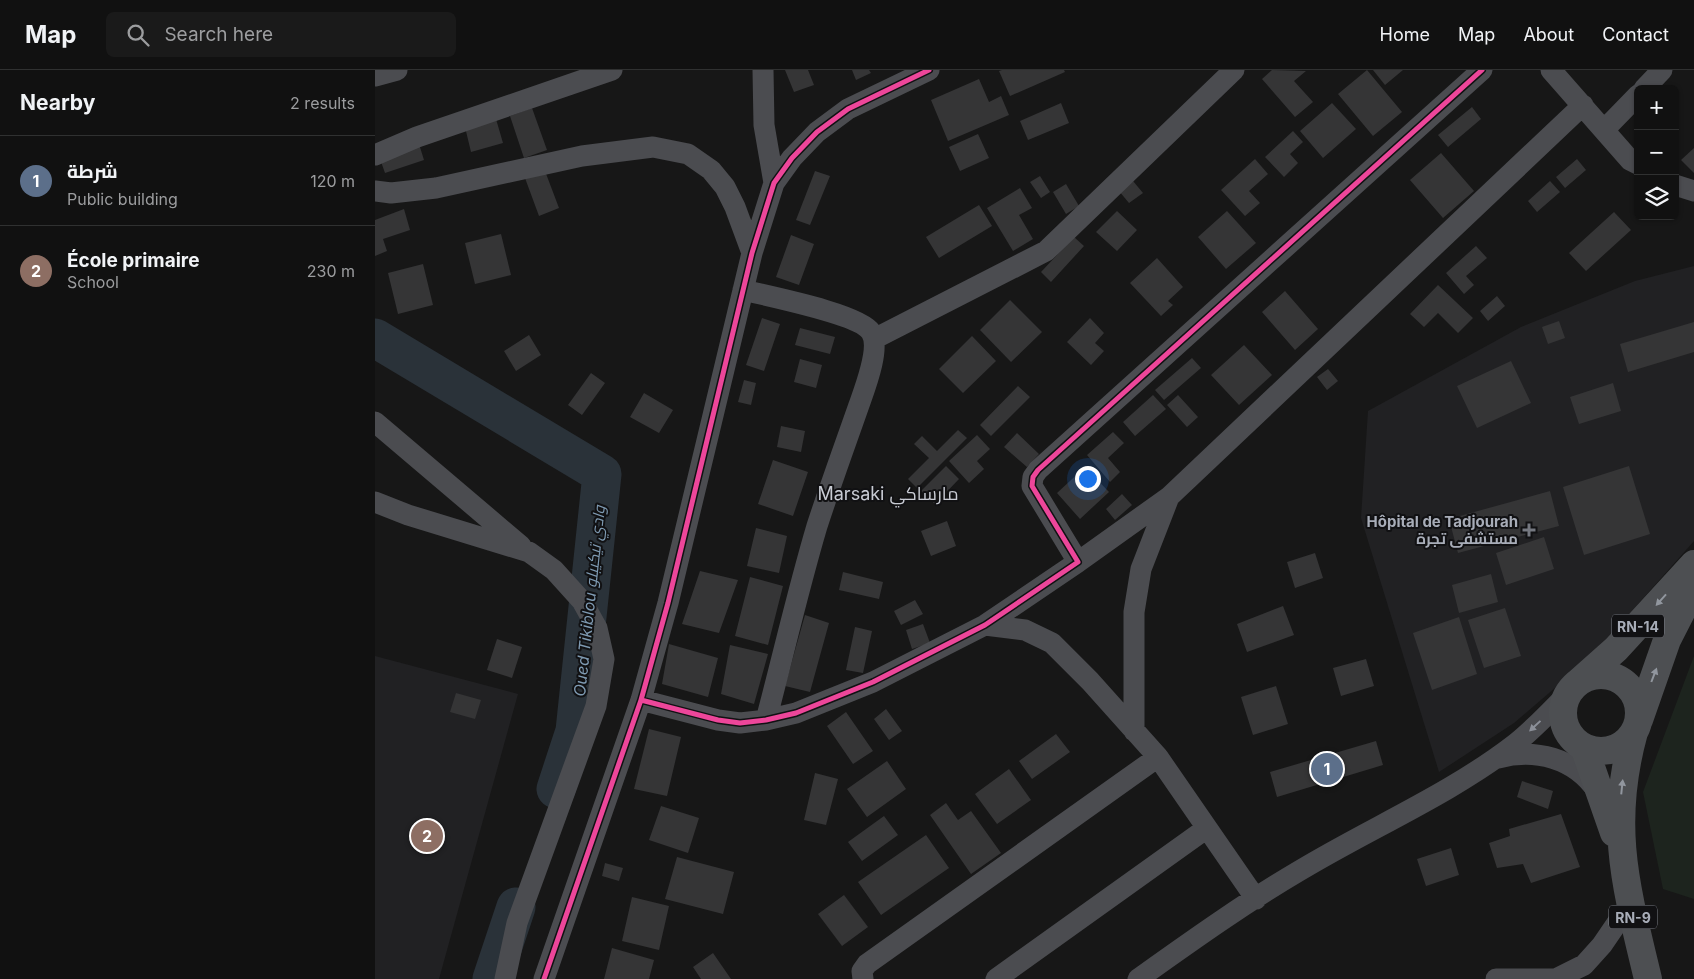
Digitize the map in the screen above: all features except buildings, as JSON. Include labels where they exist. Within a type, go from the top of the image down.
[{"type":"main road","name":"RN-14","points":[[1574,687],[1616,649],[1694,564]]},
{"type":"main road","name":"RN-14","points":[[1636,727],[1667,640],[1694,587]]},
{"type":"main road","points":[[1600,675],[1611,676],[1622,681],[1637,698],[1639,710],[1636,727],[1617,747],[1607,751],[1595,751],[1582,746],[1568,733],[1563,716],[1565,699],[1574,687],[1600,675]]},
{"type":"main road","name":"RN-9","points":[[1636,727],[1623,780],[1620,821],[1621,854],[1630,904],[1648,979]]},
{"type":"main road","name":"RN-9","points":[[1582,746],[1621,854]]},
{"type":"street","points":[[375,76],[397,70]]},
{"type":"street","points":[[375,155],[417,137],[612,70]]},
{"type":"street","points":[[763,70],[764,125],[774,183]]},
{"type":"street","points":[[544,979],[641,700],[668,603],[752,253],[774,183],[791,158],[817,132],[848,109],[929,70]]},
{"type":"street","points":[[874,339],[1046,251],[1233,70]]},
{"type":"street","points":[[1078,562],[1032,486],[1033,476],[1482,70]]},
{"type":"street","points":[[1551,70],[1634,162]]},
{"type":"street","points":[[1648,85],[1662,70]]},
{"type":"street","points":[[1604,130],[1634,99]]},
{"type":"street","points":[[641,700],[718,720],[741,723],[797,713],[873,682],[985,624],[1078,562],[1169,497],[1583,105]]},
{"type":"street","points":[[375,191],[391,193],[436,188],[582,156],[653,147],[688,154],[711,170],[725,187],[735,207],[752,253]]},
{"type":"street","points":[[1679,186],[1694,191]]},
{"type":"street","points":[[743,290],[841,315],[862,323],[869,329],[874,339],[874,350],[866,384],[817,527],[765,720]]},
{"type":"street","points":[[375,422],[529,552],[554,570],[582,600],[597,628],[604,659],[596,706],[517,923],[505,979]]},
{"type":"street","points":[[1134,730],[1134,612],[1141,569],[1169,497]]},
{"type":"street","points":[[375,502],[529,552]]},
{"type":"street","points":[[985,624],[1025,630],[1051,644],[1065,655],[1158,757],[1256,899]]},
{"type":"street","points":[[1137,979],[1299,871],[1414,807],[1495,758],[1535,727],[1574,687]]},
{"type":"street","points":[[1551,757],[1567,754],[1582,746]]},
{"type":"street","points":[[1495,758],[1523,753],[1551,757],[1585,776],[1601,797]]},
{"type":"street","points":[[863,979],[863,971],[867,964],[1158,757]]},
{"type":"street","points":[[997,979],[1207,828]]},
{"type":"street","points":[[1496,979],[1562,978],[1585,965],[1607,939],[1630,904]]},
{"type":"shaded area","name":"Hôpital de Tadjourah مستشفى تجرة","points":[[1694,266],[1694,541],[1591,657],[1514,723],[1439,772],[1361,518],[1368,411],[1521,327],[1635,281]]},
{"type":"shaded area","points":[[375,656],[518,694],[439,979],[375,979]]},
{"type":"shaded area","points":[[1694,656],[1694,899],[1663,889],[1643,792]]},
{"type":"waterway","name":"Oued Tikiblou وادي تيكيبلو","points":[[375,338],[602,474],[575,731],[556,789]]},
{"type":"waterway","name":"Oued Tikiblou وادي تيكيبلو","points":[[492,979],[516,907]]},
{"type":"cycle path","points":[[544,979],[641,700],[668,603],[752,253],[774,183],[792,158],[817,132],[848,109],[929,70]]},
{"type":"cycle path","points":[[641,700],[718,720],[740,723],[766,720],[796,713],[873,682],[985,625],[1078,562],[1032,486],[1033,477],[1038,470],[1482,70]]},
{"type":"place","name":"Hôpital de Tadjourah مستشفى تجرة","points":[[1529,530]]},
{"type":"place","name":"شرطة","points":[[1327,769]]},
{"type":"place","name":"École primaire","points":[[427,836]]},
{"type":"district","name":"Marsaki مارساكي","points":[[888,493]]}]
